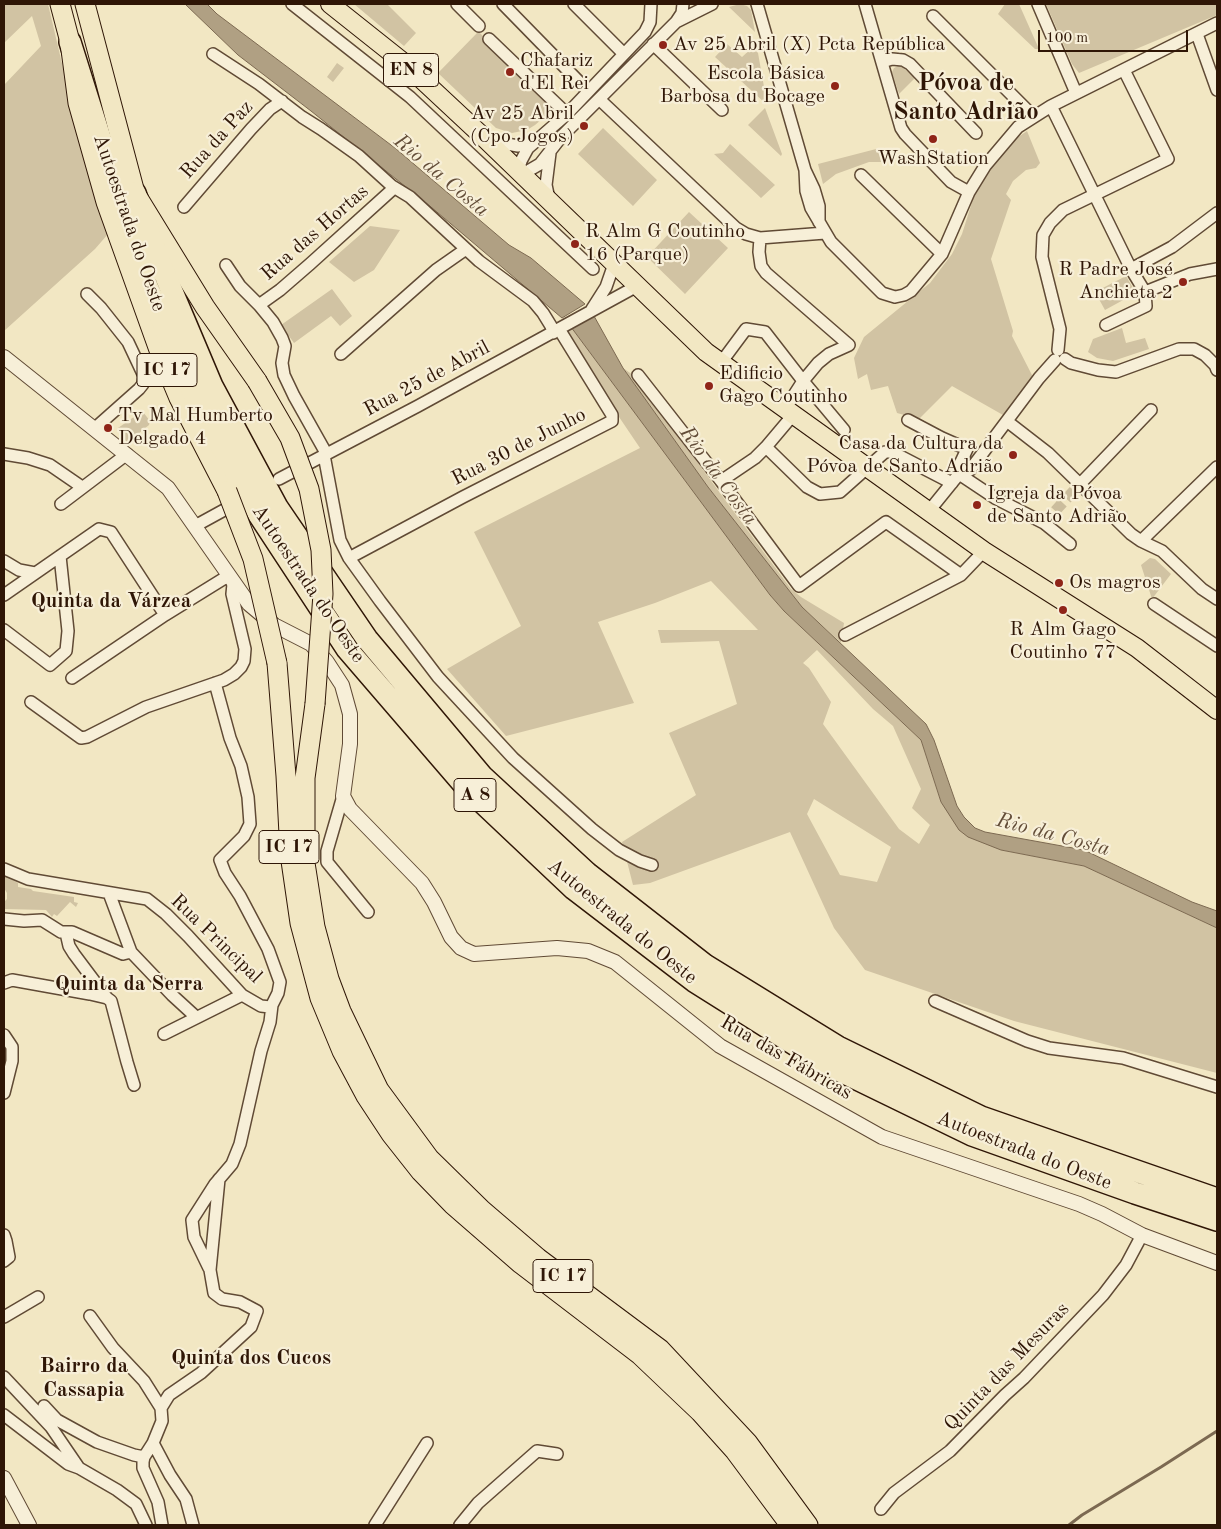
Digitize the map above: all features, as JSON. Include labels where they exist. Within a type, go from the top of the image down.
[{"type":"highway","name":"IC 17","points":[[60,4],[70,42],[78,103],[106,202],[159,350],[253,559],[277,663],[290,854],[300,923],[320,998],[342,1051],[366,1096],[391,1134],[421,1172],[452,1204],[521,1264],[640,1355],[700,1412],[740,1459],[790,1525]]},
{"type":"highway","name":"IC 17","points":[[85,4],[135,193],[205,306],[257,381],[290,438],[309,489],[321,550],[323,594],[315,704],[305,778],[306,863],[316,927],[329,979],[341,1010],[379,1090],[429,1158],[482,1210],[538,1258],[660,1349],[748,1443],[808,1525]]},
{"type":"highway","name":"Autoestrada do Oeste","points":[[70,42],[146,284],[197,401],[259,515],[347,650],[465,786],[574,889],[694,981],[826,1064],[972,1135],[1134,1193],[1217,1220]]},
{"type":"highway","name":"Autoestrada do Oeste","points":[[135,193],[158,258],[212,386],[277,507],[367,639],[482,776],[587,873],[705,965],[838,1048],[981,1117],[1217,1199]]},
{"type":"main road","name":"EN 8","points":[[330,4],[403,62],[466,120],[698,345],[720,364],[868,467],[984,552],[1137,648],[1217,710]]},
{"type":"street","points":[[292,4],[410,98],[593,269]]},
{"type":"street","points":[[456,4],[479,26]]},
{"type":"street","points":[[503,4],[588,91]]},
{"type":"street","points":[[574,4],[624,54]]},
{"type":"street","points":[[651,5],[650,22],[646,32],[567,114],[524,153],[518,172],[534,168],[562,136],[672,25],[682,12],[683,4]]},
{"type":"street","points":[[688,4],[700,7],[709,5]]},
{"type":"street","points":[[757,4],[805,170],[806,191],[811,208],[825,233],[841,252],[882,293],[896,297],[911,291],[942,254],[969,192],[985,166],[1018,127],[1033,116],[1076,93],[1217,24]]},
{"type":"street","points":[[865,4],[904,134],[950,182],[969,192]]},
{"type":"street","points":[[1038,4],[1076,93]]},
{"type":"street","points":[[651,5],[657,21],[672,25],[709,5]]},
{"type":"street","points":[[933,16],[1033,116]]},
{"type":"street","points":[[1197,34],[1217,90]]},
{"type":"street","points":[[489,39],[567,114]]},
{"type":"street","points":[[653,44],[722,110]]},
{"type":"street","points":[[213,54],[282,100],[302,117],[359,156],[394,188],[410,197],[479,261],[533,301],[551,326],[558,329]]},
{"type":"street","points":[[882,62],[892,59],[903,60],[910,64],[976,133]]},
{"type":"street","points":[[955,478],[970,470],[1008,422],[1039,378],[1059,356],[1060,329],[1042,257],[1043,235],[1050,223],[1063,210],[1168,159],[1124,70]]},
{"type":"street","points":[[600,99],[736,228],[746,234],[760,238],[825,233]]},
{"type":"street","name":"Rua da Paz","points":[[184,207],[251,129],[270,109],[282,100]]},
{"type":"street","points":[[1051,106],[1131,269],[1145,292],[1146,306],[1106,325]]},
{"type":"street","points":[[451,136],[466,120]]},
{"type":"street","points":[[540,139],[551,150]]},
{"type":"street","points":[[487,141],[518,146],[540,139]]},
{"type":"street","points":[[549,201],[546,186],[551,150]]},
{"type":"street","points":[[861,175],[942,254]]},
{"type":"street","name":"Rua das Hortas","points":[[259,305],[304,270],[394,188]]},
{"type":"street","points":[[1131,269],[1172,247],[1217,213]]},
{"type":"street","points":[[721,481],[755,458],[766,447],[789,412],[803,381],[829,354],[849,344],[766,273],[761,266],[760,238]]},
{"type":"street","points":[[341,354],[436,270],[466,249]]},
{"type":"street","name":"Rua 25 de Abril","points":[[590,310],[606,287],[614,264]]},
{"type":"street","name":"Rua das Hortas","points":[[226,265],[240,286],[273,322],[282,338],[285,346],[282,363],[284,375],[325,454],[340,540],[349,558],[438,677],[513,758],[592,829],[619,850],[652,865]]},
{"type":"street","points":[[1145,292],[1190,274],[1217,269]]},
{"type":"street","name":"Rua 25 de Abril","points":[[279,479],[418,406],[590,310],[637,286]]},
{"type":"street","points":[[86,294],[101,308],[128,342],[144,376],[143,384],[139,389],[94,429]]},
{"type":"street","name":"Rua 30 de Junho","points":[[349,558],[463,496],[612,421],[612,415],[558,329]]},
{"type":"street","points":[[720,364],[746,329],[765,332],[844,430]]},
{"type":"street","points":[[1059,356],[1071,363],[1098,370],[1116,372],[1179,349],[1194,349],[1205,355],[1215,365],[1217,370]]},
{"type":"street","points":[[4,357],[168,488],[249,604],[274,625],[311,644],[328,662],[342,685],[350,714],[350,744],[343,796],[327,851],[327,862],[368,912]]},
{"type":"street","points":[[638,375],[721,481],[799,586],[886,522],[961,575]]},
{"type":"street","points":[[1081,484],[1152,410]]},
{"type":"street","points":[[908,420],[942,438],[967,448],[955,478],[929,511]]},
{"type":"street","points":[[1008,422],[1048,453],[1131,534],[1162,551],[1202,589],[1217,599]]},
{"type":"street","points":[[766,447],[808,487],[820,494],[840,492],[885,452],[892,452],[955,478],[1044,522],[1070,544]]},
{"type":"street","points":[[4,454],[28,458],[50,465],[82,487]]},
{"type":"street","points":[[60,504],[127,454]]},
{"type":"street","points":[[1141,541],[1217,468]]},
{"type":"street","points":[[195,526],[227,500]]},
{"type":"street","points":[[4,595],[99,529],[111,532],[165,615]]},
{"type":"street","points":[[844,635],[961,575],[984,552]]},
{"type":"street","points":[[4,630],[50,665],[66,651],[68,631],[60,556]]},
{"type":"street","points":[[4,561],[19,570],[35,573]]},
{"type":"street","points":[[72,678],[165,615],[231,580]]},
{"type":"street","points":[[31,702],[81,738],[87,737],[146,708],[215,683],[234,674],[244,661],[245,649],[232,594],[231,580]]},
{"type":"street","points":[[1154,604],[1217,646]]},
{"type":"street","name":"Rua Principal","points":[[4,869],[28,880],[147,900],[166,914],[188,936],[242,995],[262,1006],[272,1005],[278,993],[280,982],[268,949],[240,896],[225,873],[220,860],[244,836],[250,824],[248,797],[241,766],[230,738],[215,683]]},
{"type":"street","name":"Rua das Fábricas","points":[[343,796],[350,809],[422,883],[434,902],[451,937],[461,948],[474,954],[557,948],[588,951],[615,962],[720,1046],[882,1136],[1079,1204],[1142,1234],[1217,1263]]},
{"type":"street","points":[[108,893],[131,952],[196,1017]]},
{"type":"street","points":[[4,919],[42,920],[66,933],[72,932],[124,954],[131,952]]},
{"type":"street","points":[[66,933],[68,946],[107,998]]},
{"type":"street","points":[[4,983],[12,980],[90,994],[112,1001],[126,1062],[134,1085]]},
{"type":"street","points":[[164,1034],[242,995]]},
{"type":"street","points":[[935,1001],[1027,1041],[1049,1048],[1123,1058],[1217,1087]]},
{"type":"street","points":[[210,1270],[194,1237],[192,1220],[200,1206],[232,1164],[240,1144],[261,1051],[270,1022],[272,1005]]},
{"type":"street","points":[[4,1035],[12,1047],[12,1061],[4,1093]]},
{"type":"street","points":[[161,1408],[169,1395],[201,1373],[251,1327],[256,1311],[240,1302],[222,1299],[214,1293],[210,1270],[219,1180]]},
{"type":"street","name":"Quinta das Mesuras","points":[[881,1509],[894,1493],[950,1451],[1004,1395],[1024,1378],[1103,1295],[1126,1265],[1142,1234]]},
{"type":"street","points":[[4,1235],[9,1257],[4,1261]]},
{"type":"street","points":[[4,1317],[38,1298]]},
{"type":"street","points":[[90,1316],[113,1348],[144,1381],[161,1408],[162,1421],[153,1443],[144,1457],[143,1468],[158,1502],[162,1525]]},
{"type":"street","points":[[4,1377],[51,1427],[79,1468]]},
{"type":"street","points":[[44,1406],[57,1420],[97,1442],[134,1456],[144,1457]]},
{"type":"street","points":[[4,1415],[68,1464],[79,1468],[117,1490],[136,1504],[146,1525]]},
{"type":"street","points":[[153,1443],[186,1500],[193,1525]]},
{"type":"street","points":[[375,1525],[427,1443]]},
{"type":"street","points":[[460,1525],[478,1503],[537,1451],[556,1454]]},
{"type":"street","points":[[4,1478],[29,1525]]},
{"type":"shaded area","points":[[4,4],[48,4],[68,89],[108,234],[95,249],[4,331],[4,85],[41,46],[32,16],[4,43]]},
{"type":"shaded area","points":[[185,4],[207,4],[217,14],[395,148],[509,245],[531,258],[585,304],[562,318],[431,207],[238,55]]},
{"type":"shaded area","points":[[354,4],[387,4],[416,33],[404,46]]},
{"type":"shaded area","points":[[740,4],[747,6],[751,10],[755,32],[729,7]]},
{"type":"shaded area","points":[[1005,4],[1019,4],[1039,49],[1035,49],[998,14]]},
{"type":"shaded area","points":[[1046,4],[1217,4],[1217,15],[1079,73],[1072,64]]},
{"type":"shaded area","points":[[477,30],[555,108],[527,130],[512,133],[496,128],[438,73],[477,33]]},
{"type":"shaded area","points":[[727,44],[742,57],[753,47],[758,53],[766,98],[765,103],[715,57]]},
{"type":"shaded area","points":[[337,63],[344,68],[333,82],[327,77]]},
{"type":"shaded area","points":[[900,65],[915,78],[899,94],[892,72],[894,68]]},
{"type":"shaded area","points":[[765,108],[782,154],[781,156],[748,125]]},
{"type":"shaded area","points":[[603,128],[657,180],[633,206],[578,154]]},
{"type":"shaded area","points":[[1027,131],[1040,163],[1036,168],[1026,170],[1013,181],[1006,194],[1011,200],[991,259],[1013,331],[1012,336],[1033,377],[1003,415],[952,386],[919,419],[897,413],[888,386],[871,390],[867,374],[858,379],[854,358],[864,337],[930,283],[952,254],[962,234],[983,175],[1008,144]]},
{"type":"shaded area","points":[[730,144],[775,185],[761,198],[714,154],[723,153]]},
{"type":"shaded area","points":[[880,148],[881,162],[869,162],[836,174],[823,184],[818,164]]},
{"type":"shaded area","points":[[689,212],[728,248],[685,294],[647,257]]},
{"type":"shaded area","points":[[370,226],[400,230],[374,270],[354,282],[329,262]]},
{"type":"shaded area","points":[[1126,276],[1136,293],[1105,310],[1095,292]]},
{"type":"shaded area","points":[[332,289],[352,316],[340,326],[331,316],[294,343],[281,325]]},
{"type":"shaded area","points":[[594,316],[623,368],[708,487],[802,607],[926,724],[934,740],[957,806],[964,817],[975,828],[985,832],[1084,850],[1192,902],[1217,911],[1217,928],[1084,866],[1001,850],[968,837],[959,830],[941,802],[921,740],[784,611],[770,595],[571,327]]},
{"type":"shaded area","points":[[571,327],[770,595],[784,611],[921,740],[941,802],[1001,850],[1084,866],[1217,928],[1217,1073],[1014,1021],[865,970],[834,928],[790,832],[650,883],[633,885],[622,842],[696,795],[669,733],[737,704],[719,641],[661,643],[658,630],[758,630],[711,581],[655,603],[598,622],[634,703],[506,736],[447,669],[521,626],[474,532],[640,448],[594,380],[565,330]],"holes":[[[817,650],[873,709],[893,726],[921,789],[912,808],[930,825],[919,844],[899,829],[823,724],[831,702],[809,668],[803,663]],[[814,799],[891,847],[877,882],[840,875],[807,814]]]},
{"type":"shaded area","points":[[1122,328],[1126,343],[1145,338],[1149,349],[1113,361],[1097,358],[1088,352],[1093,339]]},
{"type":"shaded area","points":[[623,368],[633,375],[791,589],[844,623],[841,643],[802,607],[708,487]]},
{"type":"shaded area","points":[[141,412],[150,421],[149,425],[127,443],[118,428]]},
{"type":"shaded area","points":[[1150,558],[1155,559],[1171,574],[1152,599],[1141,565]]},
{"type":"shaded area","points":[[4,875],[18,883],[18,887],[74,897],[74,902],[78,903],[76,907],[70,902],[57,916],[54,914],[52,917],[46,910],[4,909],[7,893],[4,888]]},
{"type":"waterway","points":[[1069,1525],[1217,1431]]},
{"type":"tunnel","points":[[1044,523],[1081,483]]},
{"type":"place","name":"Av 25 Abril (X) Pcta República","points":[[663,45]]},
{"type":"place","name":"Chafariz d'El Rei","points":[[510,72]]},
{"type":"place","name":"Escola Básica Barbosa du Bocage","points":[[835,86]]},
{"type":"place","name":"Av 25 Abril (Cpo Jogos)","points":[[584,126]]},
{"type":"place","name":"WashStation","points":[[933,139]]},
{"type":"place","name":"R Alm G Coutinho 16 (Parque)","points":[[575,244]]},
{"type":"place","name":"R Padre José Anchieta 2","points":[[1183,282]]},
{"type":"place","name":"Edificio Gago Coutinho","points":[[709,386]]},
{"type":"place","name":"Tv Mal Humberto Delgado 4","points":[[108,428]]},
{"type":"place","name":"Casa da Cultura da Póvoa de Santo Adrião","points":[[1013,455]]},
{"type":"place","name":"Igreja da Póvoa de Santo Adrião","points":[[977,505]]},
{"type":"place","name":"Os magros","points":[[1059,583]]},
{"type":"place","name":"R Alm Gago Coutinho 77","points":[[1063,610]]},
{"type":"district","name":"Póvoa de Santo Adrião","points":[[966,98]]},
{"type":"district","name":"Quinta da Várzea","points":[[111,601]]},
{"type":"district","name":"Quinta da Serra","points":[[129,984]]},
{"type":"district","name":"Quinta dos Cucos","points":[[251,1358]]},
{"type":"district","name":"Bairro da Cassapia","points":[[84,1378]]},
{"type":"water label","name":"Rio da Costa","points":[[441,176]]},
{"type":"water label","name":"Rio da Costa","points":[[718,476]]},
{"type":"water label","name":"Rio da Costa","points":[[1053,835]]}]
